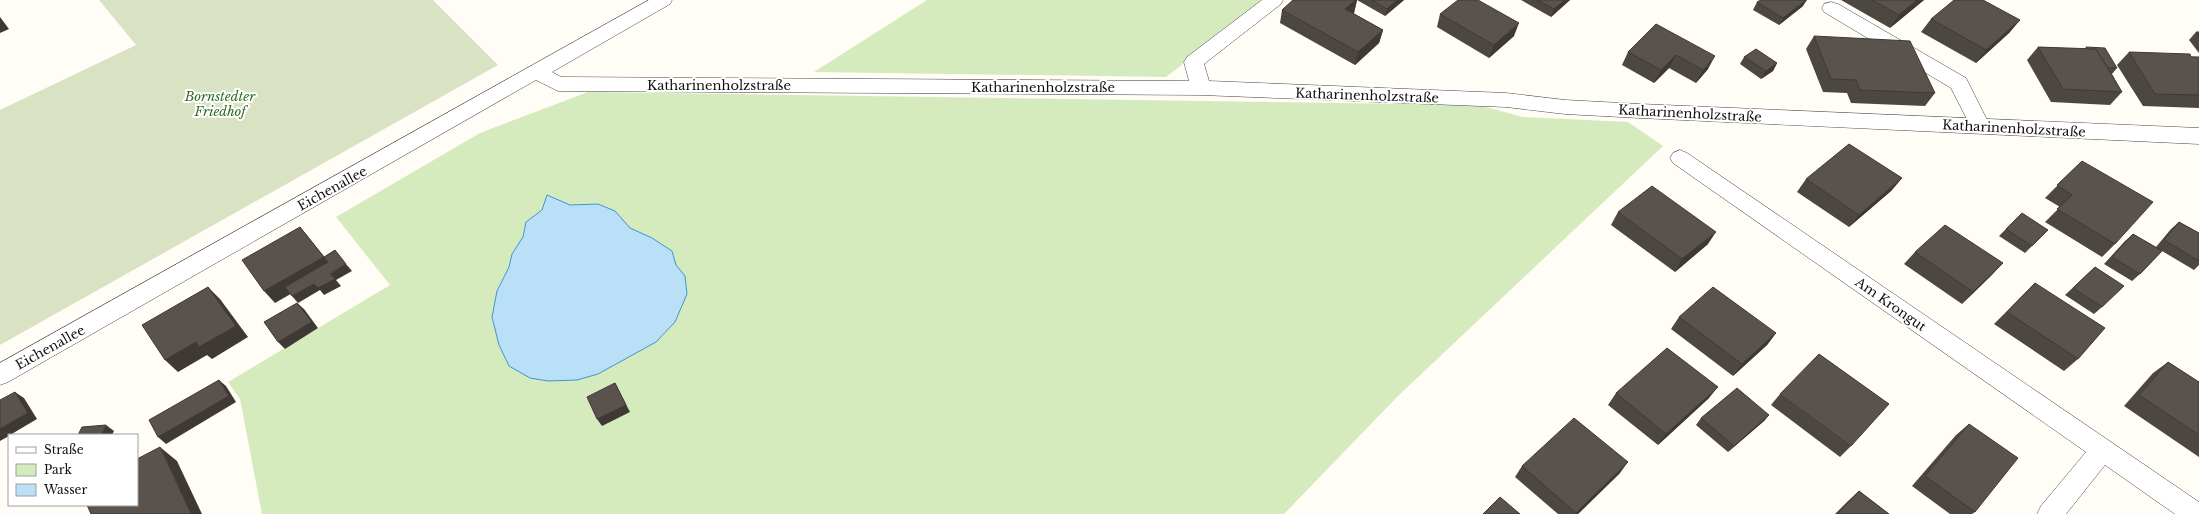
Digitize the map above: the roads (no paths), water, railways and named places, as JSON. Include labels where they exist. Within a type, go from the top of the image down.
[{"type":"street","name":"Eichenallee","points":[[0,375],[663,0]]},
{"type":"street","points":[[1201,88],[1194,62],[1274,0]]},
{"type":"street","points":[[1831,8],[1959,83],[1980,126]]},
{"type":"street","name":"Katharinenholzstraße","points":[[537,72],[558,84],[1201,88],[1506,100],[1565,107],[2199,136]]},
{"type":"street","name":"Am Krongut","points":[[1680,158],[2196,514]]},
{"type":"street","points":[[2050,514],[2102,450]]},
{"type":"water","points":[[547,195],[570,205],[598,204],[615,211],[630,228],[652,238],[672,251],[676,265],[685,276],[687,294],[675,322],[656,342],[598,374],[577,380],[548,381],[530,378],[509,366],[499,345],[492,317],[497,291],[509,267],[512,254],[523,237],[526,222],[542,210]]},
{"type":"park label","name":"Bornstedter Friedhof","points":[[220,104]]}]
